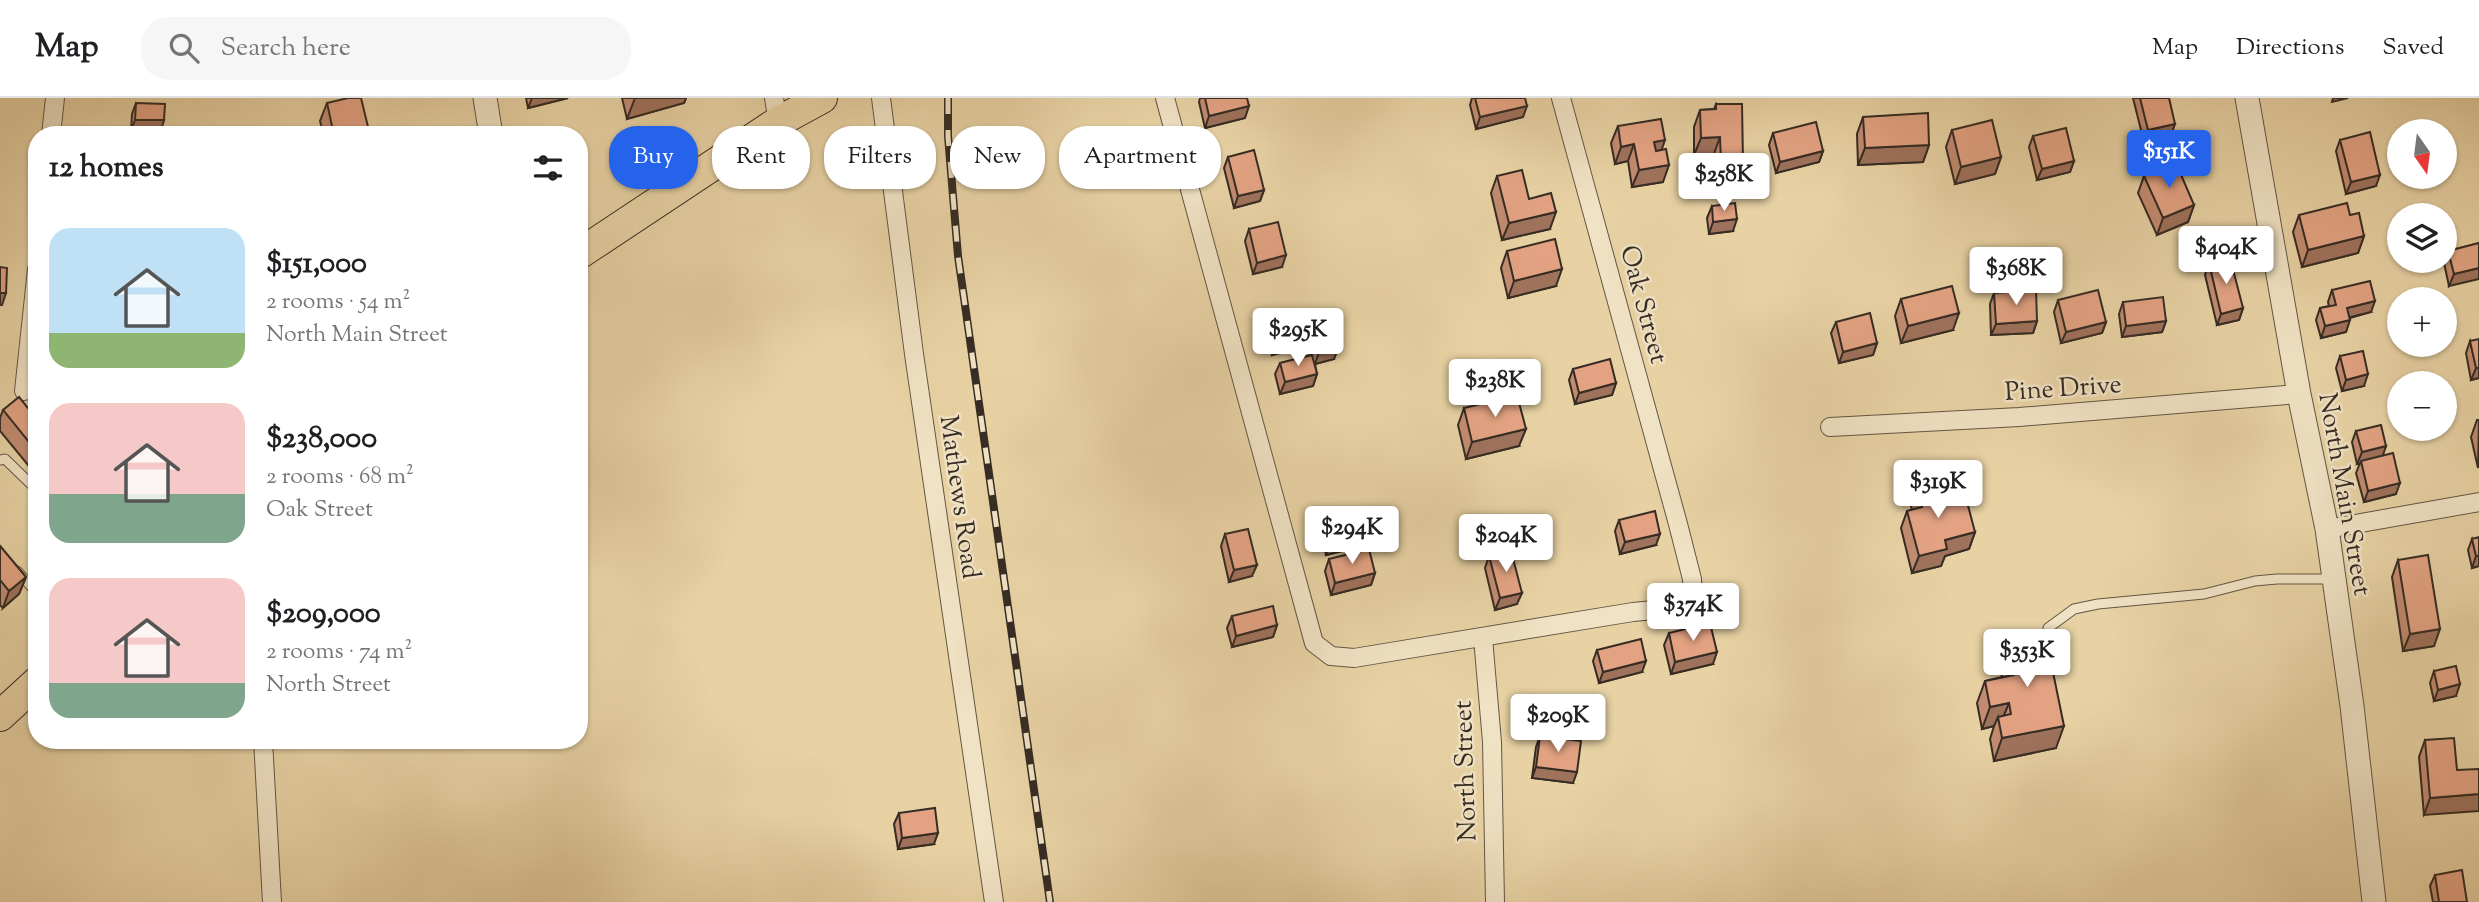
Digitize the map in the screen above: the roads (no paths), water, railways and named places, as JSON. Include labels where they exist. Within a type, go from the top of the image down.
[{"type":"main road","points":[[588,247],[776,110],[822,98]]},
{"type":"main road","points":[[0,716],[28,690]]},
{"type":"street","points":[[52,126],[55,98]]},
{"type":"street","points":[[485,98],[490,126]]},
{"type":"street","name":"Mathews Road","points":[[881,98],[914,354],[994,902]]},
{"type":"street","points":[[1165,98],[1314,643],[1331,656],[1354,658],[1483,638]]},
{"type":"street","name":"Oak Street","points":[[1483,638],[1633,612],[1675,608],[1693,599],[1692,579],[1678,524],[1561,98]]},
{"type":"street","name":"North Main Street","points":[[2247,98],[2299,394],[2327,529],[2353,706],[2374,902]]},
{"type":"street","points":[[24,391],[28,353]]},
{"type":"street","name":"Pine Drive","points":[[1830,427],[2019,417],[2299,394]]},
{"type":"street","points":[[2327,529],[2479,502]]},
{"type":"street","name":"North Street","points":[[1483,638],[1492,742],[1495,902]]},
{"type":"street","points":[[264,749],[272,902]]},
{"type":"lane","points":[[0,460],[5,459],[28,481]]},
{"type":"lane","points":[[9,561],[28,583]]},
{"type":"lane","points":[[2048,628],[2074,609],[2098,604],[2204,594],[2255,581],[2334,579]]},
{"type":"railway","points":[[948,98],[948,136],[958,256],[1050,902]]}]
